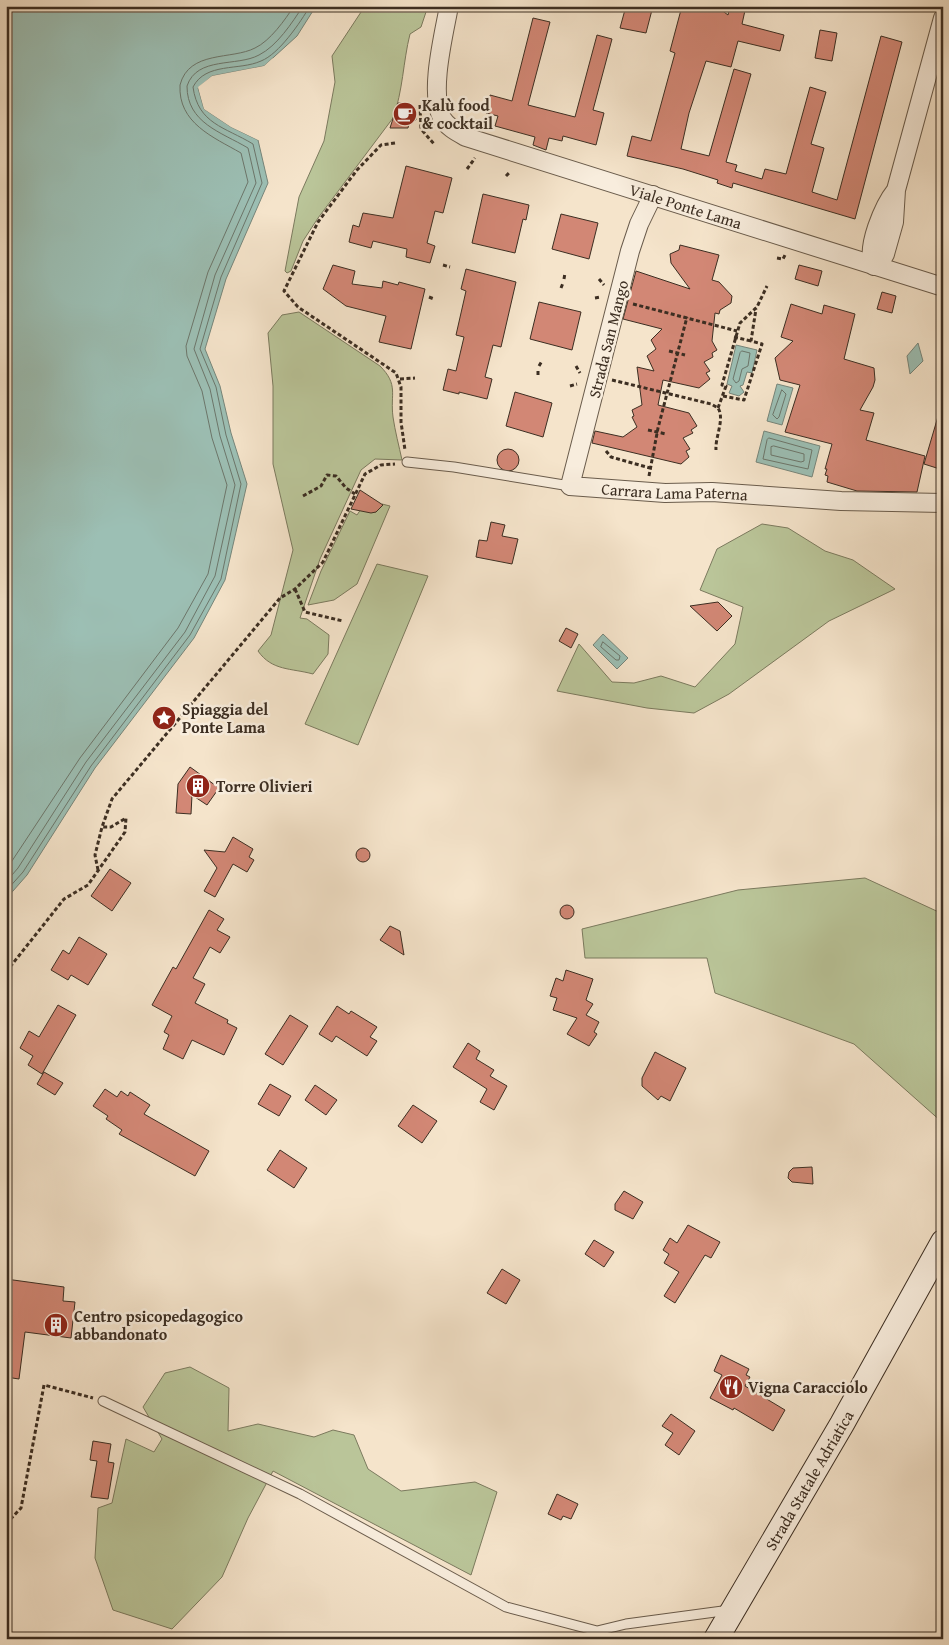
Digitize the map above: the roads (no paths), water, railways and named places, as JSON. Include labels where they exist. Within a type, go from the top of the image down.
[{"type":"main road","name":"Strada Statale Adriatica","points":[[716,1639],[842,1424],[943,1242]]},
{"type":"street","name":"Viale Ponte Lama","points":[[449,6],[438,86],[439,110],[443,119],[450,127],[476,142],[653,195],[943,287]]},
{"type":"street","points":[[874,266],[871,253],[876,234],[887,202],[896,190],[943,18]]},
{"type":"street","name":"Strada San Mango","points":[[570,486],[630,251],[638,224],[653,195]]},
{"type":"street","name":"Carrara Lama Paterna","points":[[570,486],[665,493],[712,492],[841,501],[943,503]]},
{"type":"lane","name":"Carrara Lama Paterna","points":[[407,462],[454,467],[570,486]]},
{"type":"lane","points":[[104,1401],[300,1494],[506,1607],[597,1631],[610,1639]]},
{"type":"lane","points":[[597,1631],[626,1624],[734,1609]]},
{"type":"water","points":[[6,6],[316,6],[297,36],[264,66],[212,76],[198,88],[204,109],[231,127],[258,140],[268,183],[226,279],[205,349],[220,386],[231,433],[247,484],[225,580],[194,638],[95,768],[27,875],[6,899]]},
{"type":"water","points":[[918,343],[923,361],[910,374],[907,356]]},
{"type":"water","points":[[736,345],[757,350],[752,373],[747,372],[743,385],[740,386],[744,392],[739,396],[729,393],[732,386],[727,384]]},
{"type":"water","points":[[777,384],[793,388],[782,425],[767,421]]},
{"type":"water","points":[[764,431],[820,446],[812,477],[756,462]]},
{"type":"water","points":[[603,634],[628,658],[617,669],[593,645]]},
{"type":"place","name":"Kalù food & cocktail","points":[[405,114]]},
{"type":"place","name":"Spiaggia del Ponte Lama","points":[[164,718]]},
{"type":"place","name":"Torre Olivieri","points":[[198,786]]},
{"type":"place","name":"Centro psicopedagogico abbandonato","points":[[56,1325]]},
{"type":"place","name":"Vigna Caracciolo","points":[[731,1387]]}]
